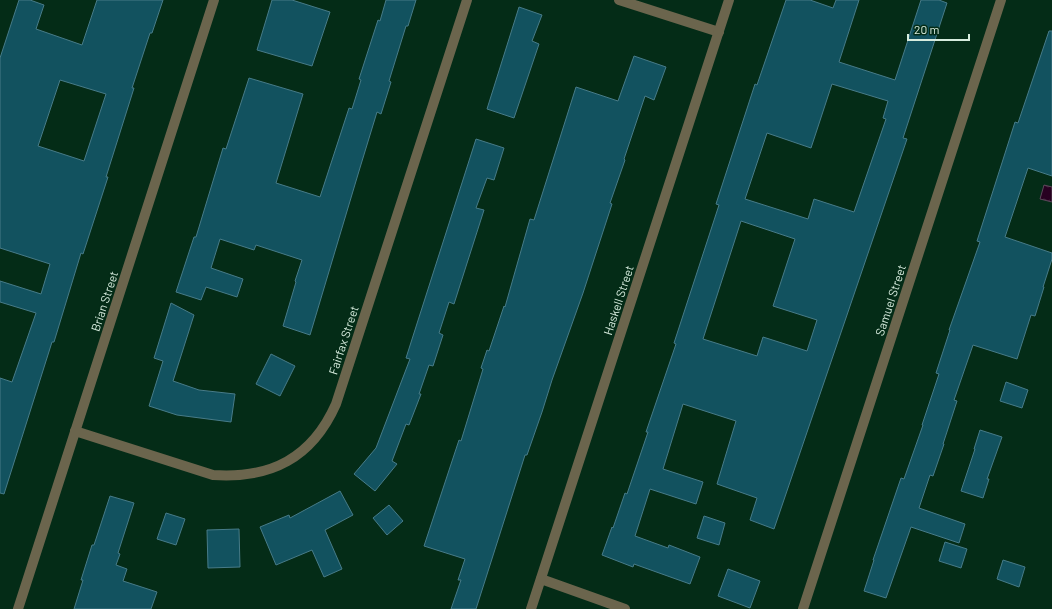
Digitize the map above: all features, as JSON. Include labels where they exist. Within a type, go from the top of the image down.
[{"type":"street","name":"Brian Street","points":[[18,609],[214,0]]},
{"type":"street","name":"Fairfax Street","points":[[75,431],[213,475],[231,476],[256,474],[280,466],[301,453],[318,436],[330,419],[336,404],[467,0]]},
{"type":"street","points":[[620,0],[719,32]]},
{"type":"street","name":"Haskell Street","points":[[531,609],[729,0]]},
{"type":"street","name":"Samuel Street","points":[[803,609],[1001,0]]},
{"type":"street","points":[[541,579],[625,609]]},
{"type":"water","points":[[1044,185],[1052,187],[1052,202],[1040,199]]},
{"type":"building","points":[[19,0],[30,0],[44,5],[36,29],[82,45],[97,0],[163,0],[152,33],[150,33],[132,88],[134,88],[106,177],[108,177],[83,254],[81,253],[54,342],[52,342],[4,494],[0,493],[0,378],[12,382],[36,313],[0,302],[0,281],[41,294],[50,264],[0,248],[0,58]],"holes":[[[60,80],[106,94],[84,161],[38,146]]]},
{"type":"building","points":[[272,0],[292,0],[330,12],[312,66],[257,50]]},
{"type":"building","points":[[386,0],[416,0],[408,26],[406,26],[389,81],[391,82],[381,114],[377,112],[310,335],[283,326],[302,260],[256,245],[254,250],[220,239],[211,268],[243,279],[237,297],[206,287],[201,300],[176,292],[194,237],[196,237],[223,148],[226,149],[249,78],[303,94],[276,183],[320,197],[349,108],[352,109],[361,80],[359,79]]},
{"type":"building","points":[[786,0],[810,0],[833,8],[836,0],[859,0],[839,62],[895,80],[921,0],[939,0],[947,3],[903,138],[907,139],[774,529],[750,520],[757,498],[717,484],[736,421],[683,404],[663,469],[703,482],[696,504],[650,489],[635,536],[668,548],[669,545],[700,557],[690,584],[634,564],[633,567],[602,555],[625,493],[627,494],[648,432],[646,432],[676,344],[674,343],[719,205],[716,204],[755,84],[757,85]],"holes":[[[832,84],[888,101],[883,118],[886,119],[854,212],[814,199],[808,219],[745,199],[767,133],[811,148]],[[741,221],[795,239],[773,306],[817,320],[807,351],[763,337],[757,356],[703,339]]]},
{"type":"building","points":[[519,7],[542,15],[532,41],[539,44],[514,118],[487,109]]},
{"type":"building","points":[[1049,31],[1052,31],[1052,176],[1028,168],[1005,237],[1052,253],[1052,259],[1044,287],[1035,316],[1031,315],[1017,359],[973,345],[954,400],[957,401],[944,444],[933,476],[930,475],[919,508],[965,524],[959,543],[911,527],[886,598],[864,591],[901,478],[904,479],[923,425],[939,374],[936,373],[949,330],[980,242],[977,241],[1015,122],[1018,123]]},
{"type":"building","points":[[634,56],[666,67],[654,100],[645,96],[610,203],[612,204],[583,293],[527,455],[525,455],[476,609],[451,609],[461,580],[458,580],[465,559],[424,546],[459,440],[461,441],[483,369],[481,368],[487,350],[489,351],[504,306],[505,307],[530,219],[534,220],[576,87],[618,101]]},
{"type":"building","points":[[476,139],[504,148],[494,180],[487,178],[476,208],[484,210],[454,304],[449,302],[439,333],[443,335],[433,366],[429,365],[419,394],[421,394],[409,425],[406,424],[392,461],[397,464],[375,491],[354,474],[376,448],[410,359],[406,358]]},
{"type":"building","points":[[171,303],[194,315],[173,381],[199,390],[235,394],[231,422],[177,415],[149,406],[163,361],[154,358]]},
{"type":"building","points":[[271,354],[295,366],[280,396],[256,384]]},
{"type":"building","points":[[1006,382],[1028,390],[1022,408],[1000,401]]},
{"type":"building","points":[[980,430],[1002,437],[987,479],[989,479],[983,498],[961,491]]},
{"type":"building","points":[[340,491],[353,515],[325,530],[342,569],[324,577],[312,550],[276,565],[260,527],[289,515],[290,518]]},
{"type":"building","points":[[110,496],[134,503],[118,553],[120,554],[116,565],[127,569],[123,581],[157,592],[151,609],[74,609],[92,545],[94,545]]},
{"type":"building","points":[[389,505],[403,521],[387,535],[373,518]]},
{"type":"building","points":[[166,513],[185,519],[176,545],[157,539]]},
{"type":"building","points":[[704,516],[725,523],[719,545],[697,538]]},
{"type":"building","points":[[239,529],[240,567],[208,568],[207,530]]},
{"type":"building","points":[[945,542],[967,549],[961,568],[939,561]]},
{"type":"building","points":[[1003,560],[1025,567],[1019,587],[997,579]]},
{"type":"building","points":[[728,569],[760,581],[750,608],[718,596]]}]
